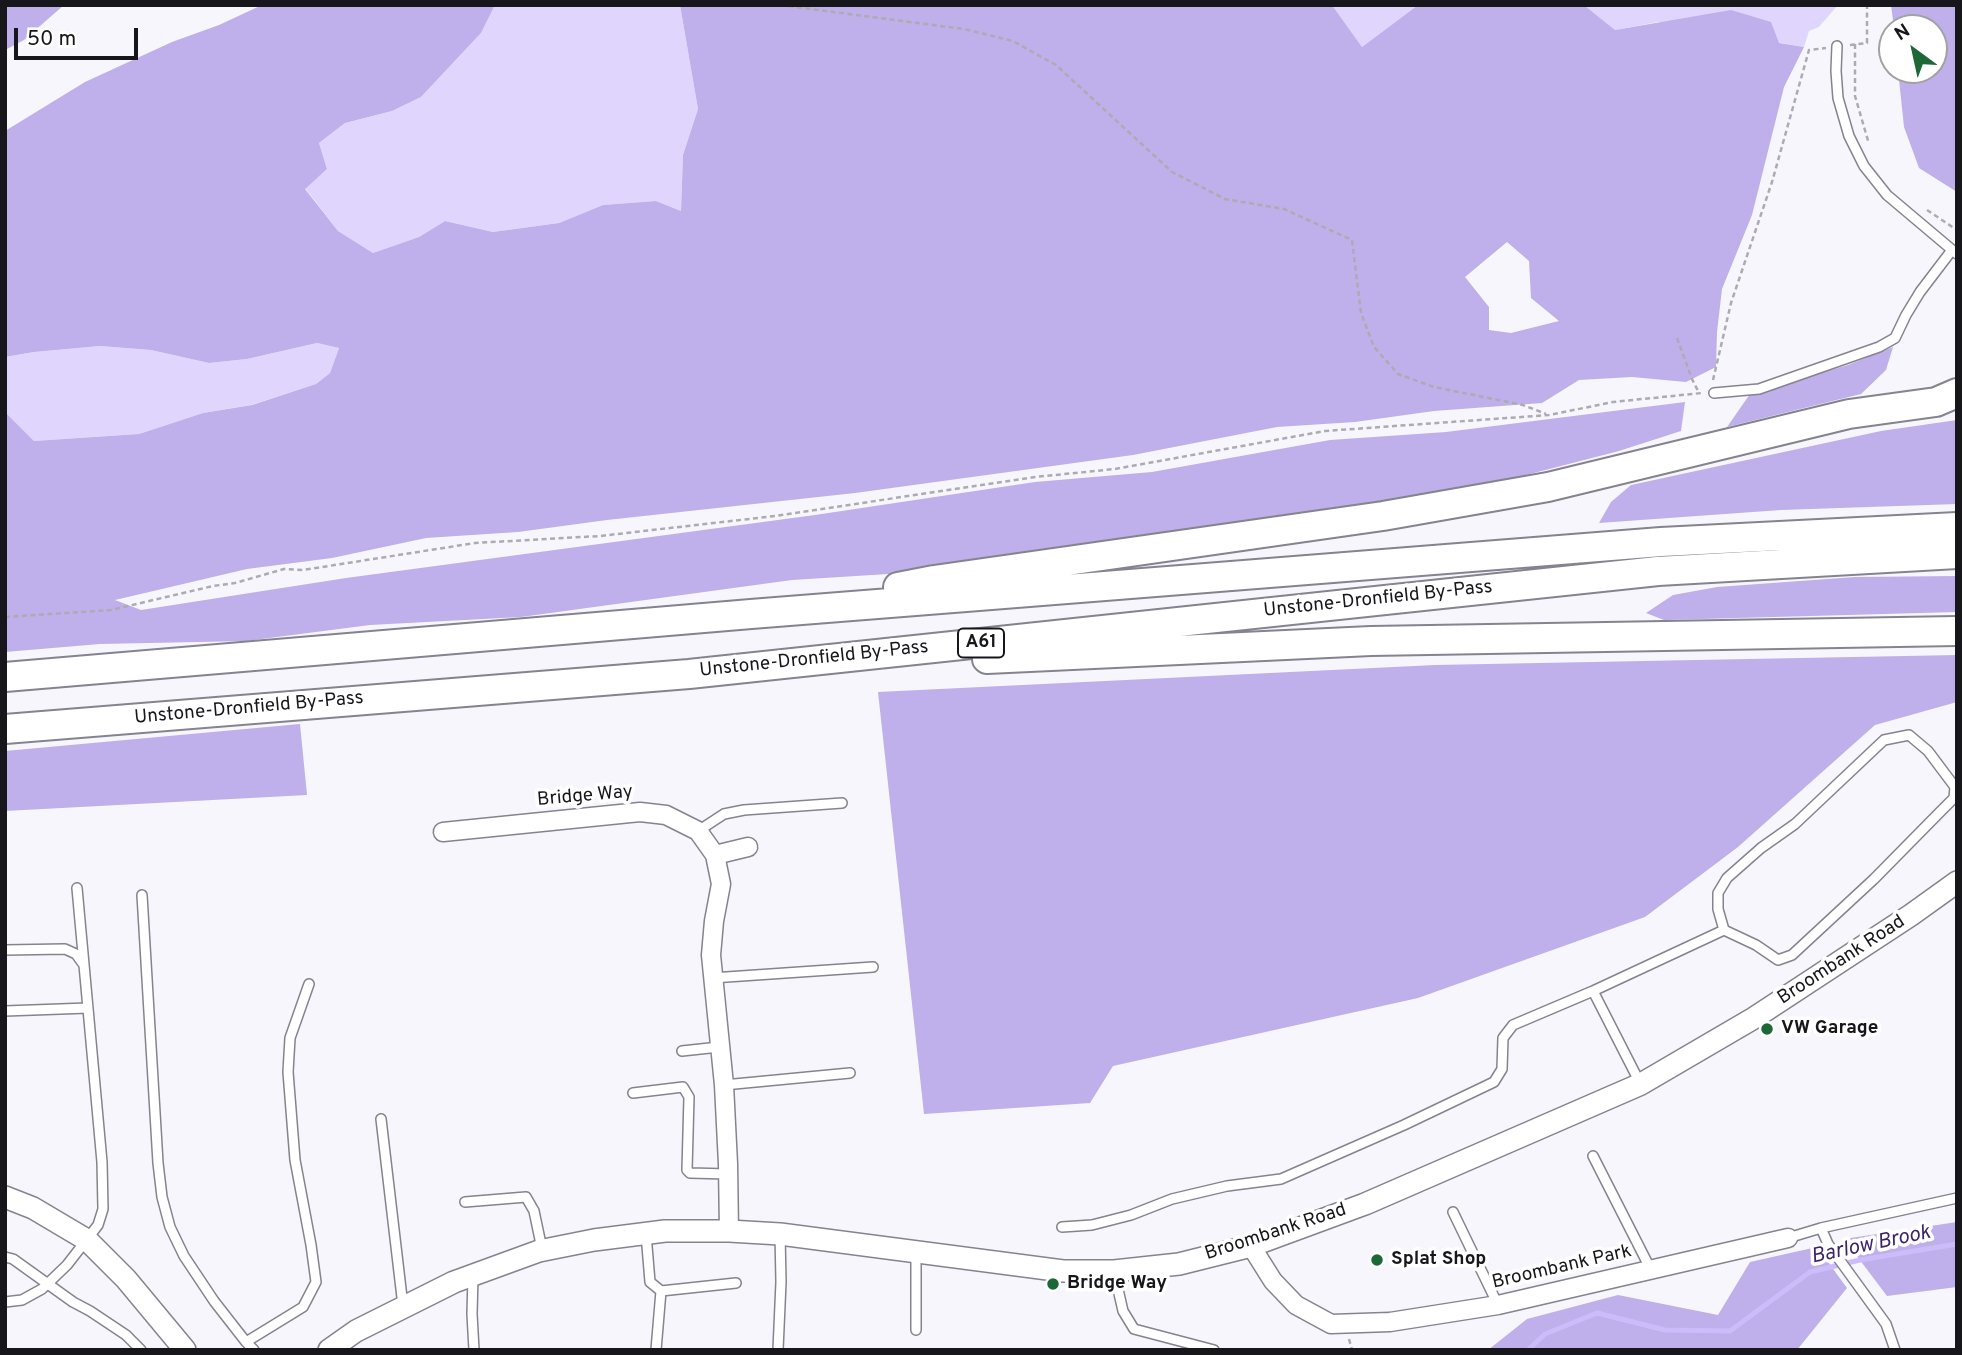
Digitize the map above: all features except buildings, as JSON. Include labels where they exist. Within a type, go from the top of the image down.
[{"type":"highway","points":[[751,614],[934,580],[1383,516],[1548,486],[1849,414],[1936,402],[1957,393]]},
{"type":"highway","name":"Unstone-Dronfield By-Pass","points":[[5,677],[751,614],[1661,542],[1957,527]]},
{"type":"highway","name":"Unstone-Dronfield By-Pass","points":[[5,729],[689,674],[1658,570],[1957,554]]},
{"type":"highway","name":"A61","points":[[689,674],[1371,641],[1957,631]]},
{"type":"street","name":"Bridge Way","points":[[443,832],[640,812],[666,816],[698,831],[715,855],[721,884],[713,921],[711,955],[723,1085],[729,1231]]},
{"type":"street","points":[[715,855],[748,847]]},
{"type":"street","name":"Broombank Road","points":[[329,1350],[356,1331],[403,1306],[473,1275],[542,1251],[594,1240],[665,1231],[780,1234],[1063,1271],[1114,1271],[1179,1264],[1251,1246],[1365,1204],[1641,1084],[1754,1018],[1957,882]]},
{"type":"street","points":[[5,1197],[33,1208],[87,1240],[126,1279],[185,1350]]},
{"type":"street","name":"Broombank Park","points":[[1251,1246],[1273,1281],[1296,1305],[1331,1324],[1390,1322],[1498,1305],[1788,1238]]},
{"type":"lane","points":[[1713,393],[1759,389],[1879,347],[1895,338],[1920,292],[1954,252],[1886,195],[1864,166],[1849,136],[1838,98],[1837,46]]},
{"type":"lane","points":[[1909,735],[1928,751],[1955,787],[1954,798],[1792,955],[1778,960],[1756,945],[1724,930],[1718,909],[1718,893],[1727,878],[1761,848],[1795,824],[1884,740],[1909,735]]},
{"type":"lane","points":[[698,831],[724,814],[744,810],[842,803]]},
{"type":"lane","points":[[5,1302],[22,1300],[42,1289],[67,1265],[98,1226],[103,1209],[102,1162],[77,888]]},
{"type":"lane","points":[[142,895],[162,1197],[170,1227],[184,1256],[214,1301],[254,1350]]},
{"type":"lane","points":[[1062,1227],[1092,1225],[1131,1215],[1172,1199],[1227,1186],[1281,1179],[1404,1125],[1494,1082],[1502,1069],[1503,1038],[1513,1025],[1724,930]]},
{"type":"lane","points":[[5,950],[65,949],[76,954],[84,965]]},
{"type":"lane","points":[[712,978],[873,967]]},
{"type":"lane","points":[[246,1342],[303,1307],[316,1282],[295,1160],[288,1072],[290,1038],[309,984]]},
{"type":"lane","points":[[1593,991],[1641,1084]]},
{"type":"lane","points":[[5,1011],[88,1008]]},
{"type":"lane","points":[[682,1051],[719,1047]]},
{"type":"lane","points":[[723,1085],[850,1073]]},
{"type":"lane","points":[[633,1093],[683,1087],[689,1097],[687,1170],[696,1174],[728,1174]]},
{"type":"lane","points":[[381,1119],[403,1306]]},
{"type":"lane","points":[[1593,1156],[1651,1270]]},
{"type":"lane","points":[[465,1202],[526,1197],[534,1211],[542,1251]]},
{"type":"lane","points":[[1788,1238],[1821,1228],[1957,1198]]},
{"type":"lane","points":[[1452,1212],[1498,1305]]},
{"type":"lane","points":[[1821,1228],[1828,1244],[1886,1324],[1895,1350]]},
{"type":"lane","points":[[646,1234],[650,1282],[661,1291],[737,1283]]},
{"type":"lane","points":[[778,1350],[780,1234]]},
{"type":"lane","points":[[916,1251],[916,1331]]},
{"type":"lane","points":[[5,1257],[13,1259],[73,1302],[126,1335],[141,1350]]},
{"type":"lane","points":[[1114,1271],[1122,1311],[1134,1329],[1214,1350]]},
{"type":"lane","points":[[473,1275],[474,1350]]},
{"type":"lane","points":[[656,1350],[661,1291]]},
{"type":"path","points":[[780,5],[964,29],[1013,41],[1056,65],[1172,172],[1225,199],[1284,209],[1352,240],[1361,313],[1374,347],[1398,374],[1434,387],[1523,405],[1549,415]]},
{"type":"path","points":[[5,617],[111,610],[235,583],[284,569],[303,570],[475,543],[600,536],[775,516],[1034,477],[1115,469],[1325,431],[1549,415],[1613,402],[1713,393],[1713,382],[1731,303],[1772,182],[1809,50],[1867,43],[1867,5]]},
{"type":"path","points":[[1855,44],[1855,96],[1871,149]]},
{"type":"path","points":[[1923,208],[1957,229]]},
{"type":"path","points":[[1677,338],[1699,393]]},
{"type":"shaded area","points":[[5,5],[64,5],[24,40],[5,50]]},
{"type":"shaded area","points":[[262,5],[495,5],[481,33],[421,97],[392,111],[345,123],[319,143],[327,169],[305,189],[338,231],[373,253],[419,237],[445,221],[493,232],[559,223],[603,205],[656,201],[681,211],[683,155],[698,109],[680,5],[1332,5],[1362,47],[1418,5],[1584,5],[1615,30],[1731,10],[1771,22],[1779,43],[1804,47],[1784,87],[1752,215],[1722,289],[1716,367],[1686,382],[1632,377],[1579,380],[1542,403],[1277,427],[1133,455],[855,493],[518,532],[426,538],[332,558],[247,569],[115,600],[141,610],[346,578],[815,515],[1035,482],[1152,472],[1330,440],[1446,432],[1685,402],[1681,431],[1619,451],[1499,482],[1344,509],[1101,542],[920,572],[792,580],[521,617],[370,625],[246,641],[100,644],[5,652],[5,412],[34,441],[139,434],[203,413],[252,405],[316,384],[330,373],[339,348],[317,343],[247,359],[209,363],[151,350],[100,346],[5,357],[5,131],[85,82],[172,42],[219,25]],"holes":[[[1507,242],[1529,261],[1531,298],[1559,321],[1511,333],[1489,330],[1489,307],[1465,277]]]},
{"type":"shaded area","points":[[495,5],[680,5],[698,109],[683,155],[681,211],[656,201],[603,205],[559,223],[493,232],[445,221],[419,237],[373,253],[338,231],[305,188],[327,169],[319,143],[345,123],[392,111],[421,97],[481,33]]},
{"type":"shaded area","points":[[1332,5],[1418,5],[1362,47]]},
{"type":"shaded area","points":[[1584,5],[1838,5],[1819,27],[1809,31],[1804,47],[1658,22],[1615,30]]},
{"type":"shaded area","points":[[1891,5],[1957,5],[1957,192],[1919,168],[1904,127],[1899,84],[1948,84],[1948,14],[1892,14]]},
{"type":"shaded area","points":[[317,343],[339,348],[330,373],[316,384],[251,405],[203,413],[139,434],[34,441],[5,412],[5,357],[100,346],[151,350],[209,363],[247,359]]},
{"type":"shaded area","points":[[1893,347],[1886,370],[1861,394],[1727,427],[1750,394],[1848,365]]},
{"type":"shaded area","points":[[1957,420],[1957,504],[1781,510],[1599,523],[1611,502],[1631,485],[1881,431]]},
{"type":"shaded area","points":[[1957,576],[1957,612],[1664,620],[1646,613],[1673,595],[1717,587],[1855,577]]},
{"type":"shaded area","points":[[1957,655],[1957,702],[1875,725],[1738,847],[1645,917],[1418,998],[1113,1066],[1090,1103],[924,1114],[878,692],[1435,665]]},
{"type":"shaded area","points":[[300,724],[307,795],[5,811],[5,751]]},
{"type":"shaded area","points":[[1957,1222],[1957,1287],[1887,1296],[1844,1239]]},
{"type":"shaded area","points":[[1817,1247],[1847,1288],[1797,1350],[1488,1350],[1527,1319],[1618,1295],[1718,1315],[1750,1262]]},
{"type":"waterway","name":"Barlow Brook","points":[[1528,1350],[1545,1334],[1597,1313],[1665,1330],[1730,1331],[1810,1272],[1860,1260],[1957,1244]]},
{"type":"place","name":"VW Garage","points":[[1767,1029]]},
{"type":"place","name":"Splat Shop","points":[[1377,1260]]},
{"type":"place","name":"Bridge Way","points":[[1053,1284]]}]
